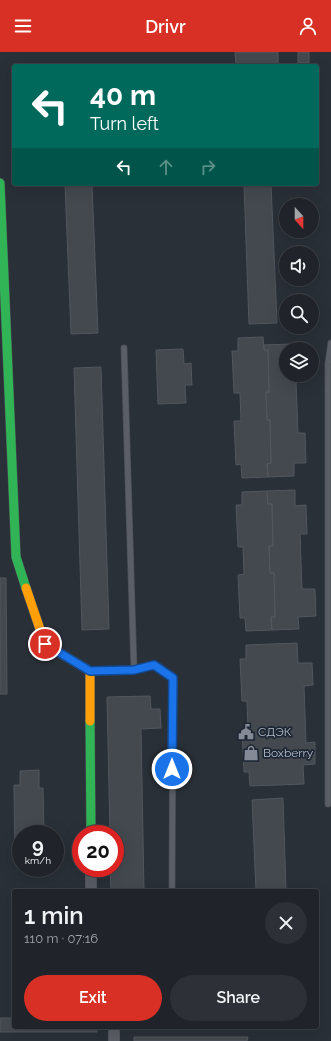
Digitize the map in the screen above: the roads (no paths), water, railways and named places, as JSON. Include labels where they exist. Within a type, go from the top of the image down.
[{"type":"street","points":[[0,183],[16,557],[45,644],[90,671],[91,825]]},
{"type":"street","points":[[91,877],[91,889]]},
{"type":"street","points":[[114,1029],[114,1041]]},
{"type":"lane","points":[[328,804],[328,364],[331,343]]},
{"type":"lane","points":[[124,348],[134,670]]},
{"type":"lane","points":[[90,671],[134,670],[154,665],[173,678],[172,889]]},
{"type":"place","name":"СДЭК","points":[[246,732]]},
{"type":"place","name":"Boxberry","points":[[251,753]]}]
